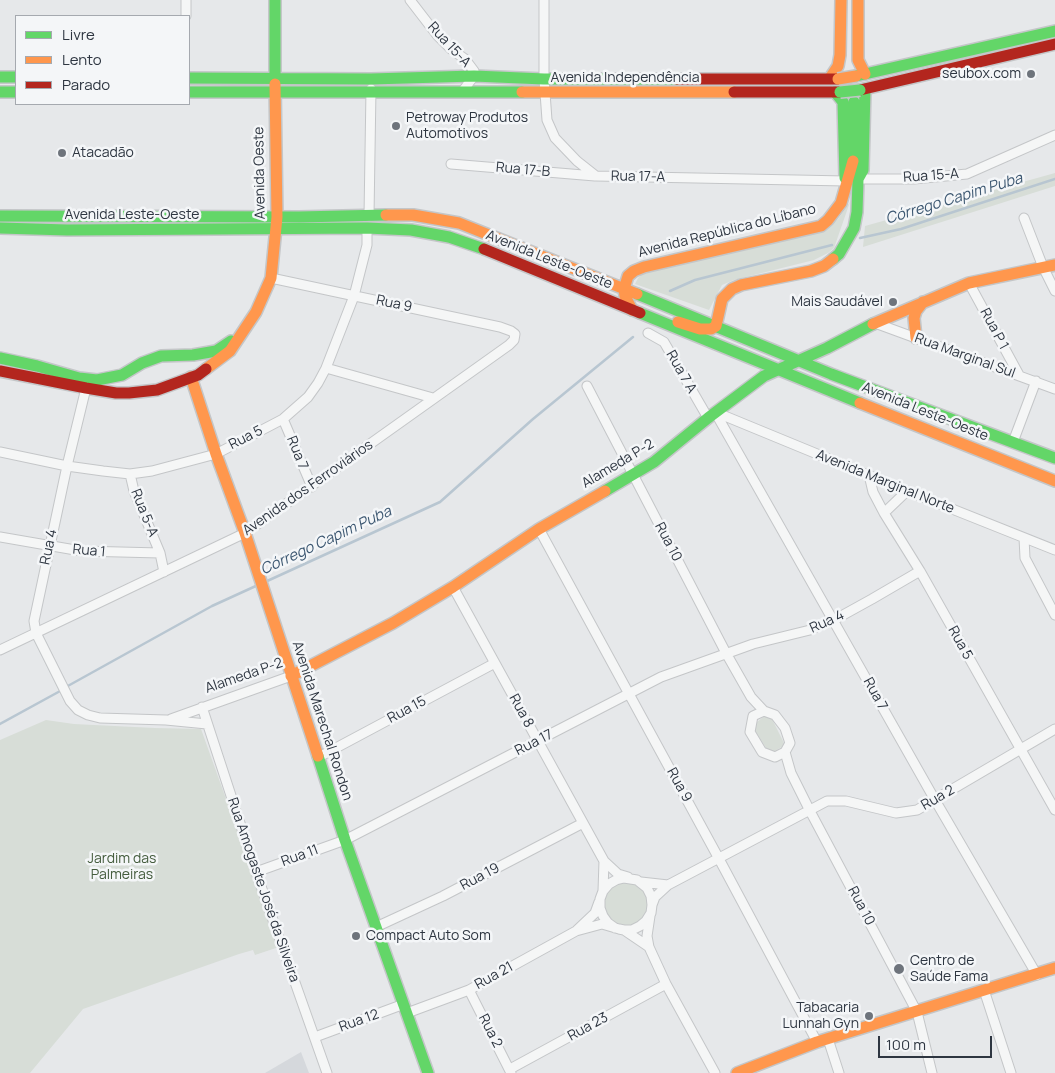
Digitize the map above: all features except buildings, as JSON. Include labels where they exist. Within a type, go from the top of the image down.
[{"type":"main road","name":"Avenida Oeste","points":[[0,358],[79,378],[97,380],[122,375],[157,390],[198,375],[230,351],[256,312],[271,278],[277,217],[274,91],[275,0]]},
{"type":"main road","points":[[834,78],[840,55],[841,0]]},
{"type":"main road","points":[[853,0],[858,73]]},
{"type":"main road","points":[[858,0],[858,60],[860,68],[858,73]]},
{"type":"main road","name":"Avenida Independência","points":[[190,92],[838,92],[863,90],[1028,43],[1055,31]]},
{"type":"main road","name":"Avenida Independência","points":[[190,78],[371,79],[474,76],[544,79],[834,78],[1028,43],[1055,44]]},
{"type":"main road","points":[[0,77],[15,77]]},
{"type":"main road","points":[[683,78],[683,92]]},
{"type":"main road","name":"Avenida República do Líbano","points":[[858,178],[863,170],[863,90]]},
{"type":"main road","points":[[0,92],[15,92]]},
{"type":"main road","name":"Avenida República do Líbano","points":[[838,92],[843,102],[844,171],[846,180]]},
{"type":"main road","name":"Avenida República do Líbano","points":[[716,326],[722,299],[732,289],[811,271],[824,266],[839,254],[848,241],[854,228],[858,178],[854,157],[854,102]]},
{"type":"main road","name":"Avenida República do Líbano","points":[[624,289],[628,276],[644,267],[821,226],[841,203],[854,157]]},
{"type":"main road","name":"Avenida Leste-Oeste","points":[[0,216],[277,217],[412,215],[459,223],[831,374],[1055,458]]},
{"type":"main road","name":"Avenida Leste-Oeste","points":[[0,228],[67,230],[368,228],[433,233],[467,242],[777,370],[1055,481]]},
{"type":"main road","name":"Alameda P-2","points":[[291,676],[453,587],[539,529],[654,462],[711,415],[764,376],[827,348],[875,323],[970,283],[1049,266]]},
{"type":"main road","points":[[624,289],[625,296],[632,310]]},
{"type":"main road","points":[[916,338],[914,318],[916,311],[924,302]]},
{"type":"main road","points":[[659,322],[672,320],[706,330],[716,326]]},
{"type":"main road","name":"Avenida Oeste","points":[[0,370],[116,393],[136,380],[142,363],[161,356],[173,357],[216,351],[239,336]]},
{"type":"main road","points":[[827,348],[825,362],[831,374]]},
{"type":"main road","points":[[173,357],[184,364],[191,377]]},
{"type":"main road","name":"Avenida Marechal Rondon","points":[[191,377],[216,454],[245,533],[345,840],[428,1073]]},
{"type":"main road","points":[[737,1073],[756,1070],[822,1041],[1055,968]]},
{"type":"street","points":[[186,0],[186,15]]},
{"type":"street","name":"Rua 15-A","points":[[410,0],[437,35],[451,49],[465,59],[474,72],[474,76],[462,92]]},
{"type":"street","name":"Rua 17-A","points":[[544,0],[544,93],[547,120],[552,132],[572,155],[596,176],[846,180]]},
{"type":"street","points":[[369,216],[371,79]]},
{"type":"street","name":"Rua 15-A","points":[[858,178],[914,179],[967,174],[1055,135]]},
{"type":"street","name":"Rua 17-B","points":[[451,164],[596,176]]},
{"type":"street","points":[[1024,218],[1049,266],[1055,291]]},
{"type":"street","name":"Rua 5","points":[[0,452],[67,466],[130,474],[152,471],[216,454],[284,419],[308,397],[326,368],[354,296],[367,245],[368,228]]},
{"type":"street","name":"Rua 9","points":[[271,278],[500,326],[515,334]]},
{"type":"street","name":"Rua P 1","points":[[970,283],[1019,375]]},
{"type":"street","name":"Rua Marginal Sul","points":[[875,323],[1055,389]]},
{"type":"street","name":"Rua 7 A","points":[[648,333],[664,342],[711,415]]},
{"type":"street","name":"Avenida dos Ferroviários","points":[[0,650],[245,533],[510,345],[514,340],[515,334]]},
{"type":"street","points":[[326,368],[433,398]]},
{"type":"street","points":[[1013,442],[1036,381]]},
{"type":"street","name":"Rua 10","points":[[587,386],[726,654],[751,697],[764,711]]},
{"type":"street","name":"Rua 4","points":[[86,388],[67,466],[34,621],[36,633],[70,701],[78,710],[100,718],[166,720]]},
{"type":"street","name":"Avenida Marginal Norte","points":[[711,415],[1055,550]]},
{"type":"street","name":"Rua 7","points":[[711,415],[739,458],[834,620],[1036,974]]},
{"type":"street","name":"Rua 7","points":[[284,419],[312,487]]},
{"type":"street","name":"Rua 5-A","points":[[130,474],[134,491],[160,553]]},
{"type":"street","name":"Rua 5","points":[[870,476],[873,492],[884,513],[920,571],[1055,810]]},
{"type":"street","points":[[884,513],[907,491]]},
{"type":"street","name":"Rua 9","points":[[539,529],[718,857],[840,1073]]},
{"type":"street","name":"Rua 1","points":[[0,537],[98,552],[160,553]]},
{"type":"street","points":[[1024,538],[1024,558],[1055,615]]},
{"type":"street","points":[[160,553],[164,572]]},
{"type":"street","name":"Rua 4","points":[[726,654],[753,644],[810,630],[834,620],[920,571]]},
{"type":"street","name":"Rua 8","points":[[453,587],[604,861],[618,874],[637,880]]},
{"type":"street","name":"Rua 17","points":[[345,840],[628,693],[661,677],[726,654]]},
{"type":"street","name":"Rua 15","points":[[319,757],[495,663]]},
{"type":"street","name":"Alameda P-2","points":[[166,720],[291,676]]},
{"type":"street","name":"Rua 10","points":[[751,697],[753,716]]},
{"type":"street","name":"Rua Amogaste José da Silveira","points":[[202,707],[256,872],[327,1073]]},
{"type":"street","points":[[764,711],[775,715],[785,728],[790,743],[785,752],[775,757],[762,752],[750,732],[753,716],[764,711]]},
{"type":"street","points":[[166,720],[207,724]]},
{"type":"street","name":"Rua 2","points":[[810,811],[826,801],[846,801],[896,813],[917,810],[1055,729]]},
{"type":"street","name":"Rua 10","points":[[785,752],[791,773],[810,811],[917,1012],[932,1073]]},
{"type":"street","name":"Rua 10","points":[[775,757],[791,773]]},
{"type":"street","points":[[715,1073],[666,984],[649,948],[647,936],[655,897],[668,885],[718,857],[810,811]]},
{"type":"street","name":"Rua 19","points":[[376,927],[443,896],[582,822]]},
{"type":"street","name":"Rua 11","points":[[256,872],[345,840]]},
{"type":"street","points":[[604,861],[600,908],[602,916],[608,923],[649,948]]},
{"type":"street","points":[[602,895],[609,884],[624,878],[668,885]]},
{"type":"street","points":[[619,929],[632,930],[640,926],[646,921],[652,909],[651,896],[647,888],[637,880]]},
{"type":"street","name":"Rua 21","points":[[576,931],[595,913],[602,895]]},
{"type":"street","name":"Rua 21","points":[[406,1009],[469,990],[576,931],[602,924],[619,929]]},
{"type":"street","name":"Rua 23","points":[[510,1071],[666,984]]},
{"type":"street","name":"Rua 2","points":[[469,990],[510,1071]]},
{"type":"street","points":[[984,990],[1011,1073]]},
{"type":"street","name":"Rua 12","points":[[315,1037],[406,1009]]},
{"type":"shaded area","points":[[301,1052],[309,1073],[265,1073]]},
{"type":"green space","points":[[1055,173],[1055,186],[863,247],[865,226]]},
{"type":"green space","points":[[850,202],[834,248],[828,253],[814,260],[734,280],[722,285],[709,310],[635,284],[638,278],[645,272],[824,230],[838,219]]},
{"type":"green space","points":[[767,714],[772,719],[785,745],[770,754],[752,726]]},
{"type":"green space","name":"Jardim das Palmeiras","points":[[46,720],[74,724],[201,729],[279,947],[255,955],[253,950],[239,954],[83,1009],[30,1073],[0,1073],[0,740]]},
{"type":"green space","points":[[626,882],[638,886],[644,892],[648,904],[644,916],[638,922],[626,926],[614,922],[608,916],[604,904],[608,892],[614,886]]},
{"type":"waterway","name":"Córrego Capim Puba","points":[[860,238],[901,229],[1055,179]]},
{"type":"waterway","name":"Córrego Capim Puba","points":[[670,291],[695,280],[832,245]]},
{"type":"waterway","name":"Córrego Capim Puba","points":[[265,582],[440,502],[533,419],[633,337]]},
{"type":"waterway","name":"Córrego Capim Puba","points":[[66,687],[212,606],[258,585]]},
{"type":"waterway","name":"Córrego Capim Puba","points":[[0,724],[62,690]]},
{"type":"traffic: fast","points":[[275,0],[275,78]]},
{"type":"traffic: fast","points":[[856,76],[1055,31]]},
{"type":"traffic: fast","points":[[190,78],[371,79],[474,76],[544,79],[676,79]]},
{"type":"traffic: fast","points":[[0,77],[15,77]]},
{"type":"traffic: fast","points":[[858,179],[863,170],[865,89]]},
{"type":"traffic: fast","points":[[840,92],[860,90]]},
{"type":"traffic: fast","points":[[0,92],[15,92]]},
{"type":"traffic: fast","points":[[190,92],[522,92]]},
{"type":"traffic: fast","points":[[835,92],[843,102],[845,178]]},
{"type":"traffic: fast","points":[[833,259],[839,254],[854,228],[857,212],[858,179],[854,157],[854,102]]},
{"type":"traffic: fast","points":[[0,216],[299,217],[386,215]]},
{"type":"traffic: fast","points":[[0,228],[67,230],[367,228],[411,230],[449,237],[484,249]]},
{"type":"traffic: fast","points":[[637,294],[831,374],[1055,458]]},
{"type":"traffic: fast","points":[[640,313],[860,403]]},
{"type":"traffic: fast","points":[[605,491],[654,462],[764,376],[827,348],[873,324]]},
{"type":"traffic: fast","points":[[0,358],[79,378],[97,380],[122,375],[142,363],[161,356],[193,355],[216,351],[231,341]]},
{"type":"traffic: fast","points":[[318,756],[345,840],[428,1073]]},
{"type":"traffic: slow","points":[[830,78],[838,66],[840,55],[841,0]]},
{"type":"traffic: slow","points":[[858,0],[858,60],[865,74]]},
{"type":"traffic: slow","points":[[838,79],[856,76]]},
{"type":"traffic: slow","points":[[206,369],[230,351],[256,312],[271,278],[277,217],[275,84]]},
{"type":"traffic: slow","points":[[522,92],[734,92]]},
{"type":"traffic: slow","points":[[632,310],[625,296],[624,289],[628,276],[634,271],[644,267],[821,226],[841,203],[853,161]]},
{"type":"traffic: slow","points":[[386,215],[413,215],[459,223],[637,294]]},
{"type":"traffic: slow","points":[[678,322],[700,329],[711,329],[716,326],[722,299],[732,289],[741,285],[811,271],[824,266],[833,259]]},
{"type":"traffic: slow","points":[[873,324],[969,283],[1055,265]]},
{"type":"traffic: slow","points":[[916,338],[914,318],[916,311],[923,302]]},
{"type":"traffic: slow","points":[[191,377],[216,454],[245,533],[318,756]]},
{"type":"traffic: slow","points":[[860,403],[1055,481]]},
{"type":"traffic: slow","points":[[291,676],[393,623],[453,587],[539,529],[605,491]]},
{"type":"traffic: slow","points":[[737,1073],[817,1042],[1055,968]]},
{"type":"traffic: jam","points":[[860,90],[1055,44]]},
{"type":"traffic: jam","points":[[676,79],[838,79]]},
{"type":"traffic: jam","points":[[734,92],[840,92]]},
{"type":"traffic: jam","points":[[484,249],[640,313]]},
{"type":"traffic: jam","points":[[0,371],[86,388],[116,393],[129,393],[157,390],[198,375],[206,369]]},
{"type":"place","name":"seubox.com","points":[[1031,74]]},
{"type":"place","name":"Petroway Produtos Automotivos","points":[[396,126]]},
{"type":"place","name":"Atacadão","points":[[62,153]]},
{"type":"place","name":"Mais Saudável","points":[[893,302]]},
{"type":"place","name":"Compact Auto Som","points":[[356,936]]},
{"type":"place","name":"Centro de Saúde Fama","points":[[899,969]]},
{"type":"place","name":"Tabacaria Lunnah Gyn","points":[[869,1016]]}]
